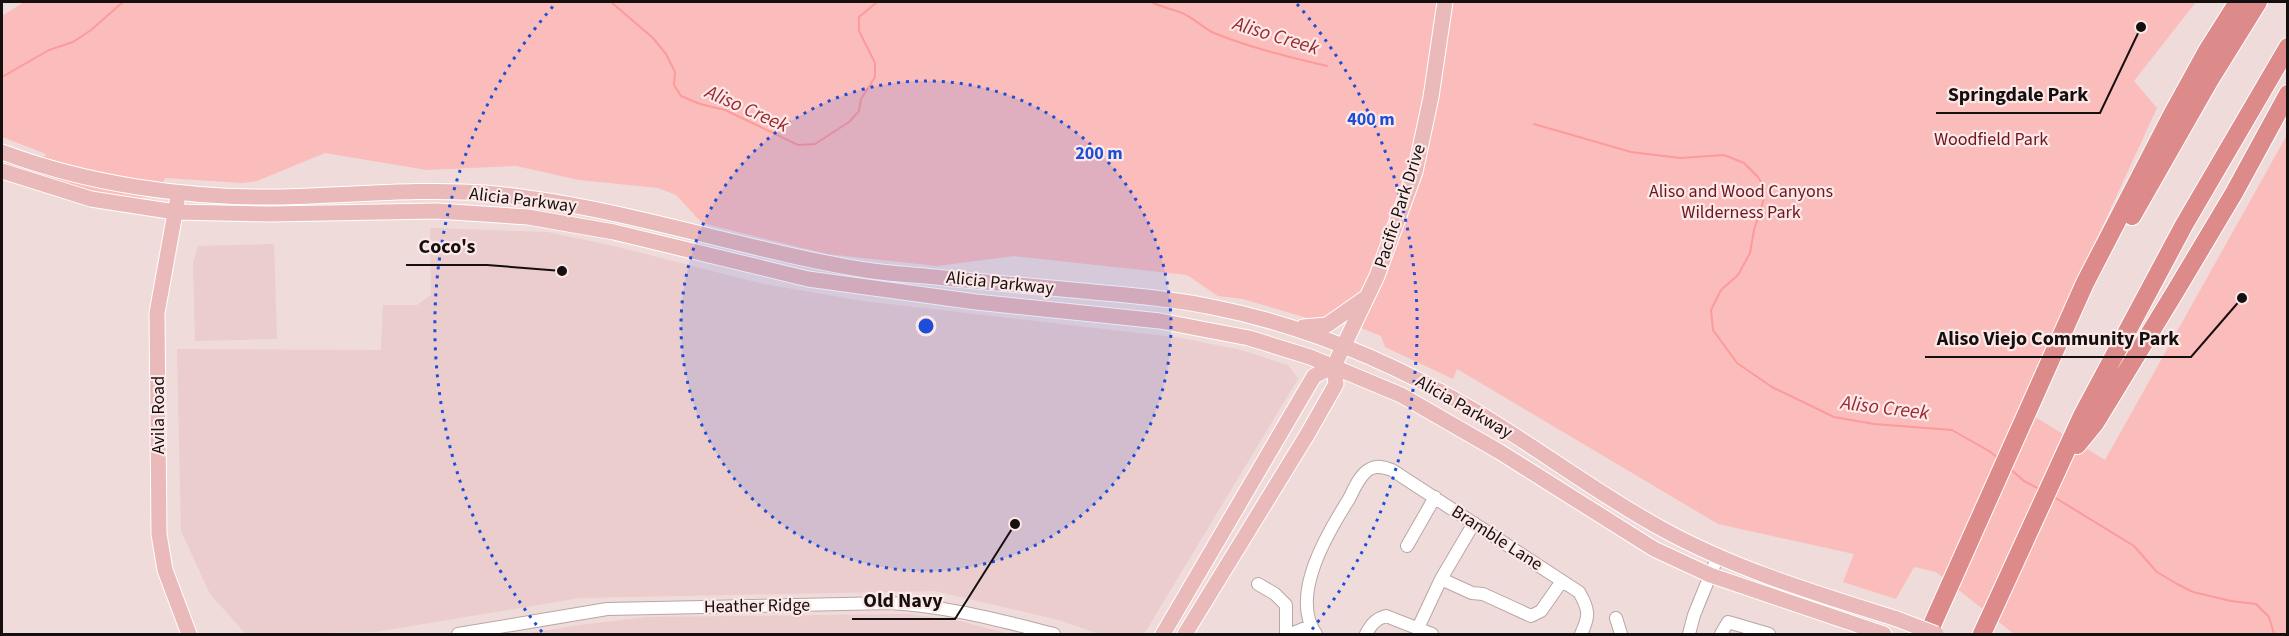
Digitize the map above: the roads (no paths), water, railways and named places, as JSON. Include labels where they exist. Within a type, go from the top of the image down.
[{"type":"highway","points":[[1928,634],[2037,395],[2085,283],[2139,176],[2202,60],[2238,2]]},
{"type":"highway","points":[[2037,395],[2122,234],[2209,81],[2258,2]]},
{"type":"highway","points":[[2089,419],[2184,225],[2288,47]]},
{"type":"highway","points":[[1982,634],[2059,468],[2234,193],[2288,94]]},
{"type":"main road","name":"Pacific Park Drive","points":[[1185,634],[1335,386],[1334,366],[1369,296],[1415,172],[1431,97],[1445,2]]},
{"type":"main road","name":"Alicia Parkway","points":[[2,152],[22,160],[94,178],[178,193],[267,197],[437,191],[531,198],[580,206],[822,263],[874,271],[1164,298],[1295,327],[1344,345],[1404,372],[1473,409],[1664,530],[1718,556],[1936,634]]},
{"type":"main road","name":"Alicia Parkway","points":[[2,171],[91,199],[175,212],[270,214],[437,212],[528,217],[614,232],[808,279],[921,295],[1160,321],[1205,328],[1266,342],[1334,366],[1401,395],[1450,422],[1654,549],[1710,575],[1884,634]]},
{"type":"main road","name":"Avila Road","points":[[178,193],[157,313],[159,534],[165,570],[189,634]]},
{"type":"main road","points":[[1295,327],[1327,326],[1369,296]]},
{"type":"main road","name":"Pacific Park Drive","points":[[1163,634],[1314,376],[1334,366]]},
{"type":"street","name":"Bramble Lane","points":[[1313,630],[1308,598],[1318,554],[1328,532],[1364,474],[1374,467],[1392,470],[1579,592],[1587,605],[1587,622],[1581,634]]},
{"type":"street","points":[[1407,546],[1435,497]]},
{"type":"street","points":[[1418,628],[1441,579],[1474,523]]},
{"type":"street","points":[[1689,634],[1694,615],[1718,556]]},
{"type":"street","points":[[1441,579],[1472,593],[1484,594],[1531,616],[1541,611],[1562,581]]},
{"type":"street","points":[[1258,584],[1275,594],[1286,605],[1286,634]]},
{"type":"street","name":"Heather Ridge","points":[[458,634],[607,609],[889,603],[929,605],[1054,634]]},
{"type":"street","points":[[1366,634],[1372,623],[1386,616],[1432,634]]},
{"type":"street","points":[[1616,618],[1621,634]]},
{"type":"street","points":[[1721,634],[1728,622],[1769,634]]},
{"type":"street","points":[[1291,634],[1313,630]]},
{"type":"waterway","name":"Aliso Creek","points":[[2,77],[49,50],[73,42],[91,30],[123,2]]},
{"type":"waterway","name":"Aliso Creek","points":[[611,2],[653,38],[666,54],[675,72],[674,85],[681,96],[700,104],[725,110],[798,145],[815,144],[849,122],[859,111],[861,99],[875,77],[875,63],[859,31],[859,17],[877,2]]},
{"type":"waterway","name":"Aliso Creek","points":[[1151,2],[1182,13],[1210,31],[1228,38],[1270,52],[1327,66]]},
{"type":"waterway","name":"Aliso Creek","points":[[1534,124],[1631,152],[1680,158],[1724,155],[1744,163],[1758,177],[1765,189],[1763,202],[1754,230],[1750,253],[1738,275],[1721,290],[1711,310],[1713,330],[1737,363],[1772,387],[1834,417],[1874,424],[1952,430],[1998,458]]},
{"type":"waterway","name":"Aliso Creek","points":[[2009,468],[2024,481],[2041,490]]},
{"type":"waterway","name":"Aliso Creek","points":[[2054,497],[2134,546],[2157,572],[2177,584],[2193,592],[2256,604],[2269,617],[2274,634]]},
{"type":"place","name":"Springdale Park","points":[[2141,27]]},
{"type":"place","name":"Coco's","points":[[562,271]]},
{"type":"place","name":"Aliso Viejo Community Park","points":[[2242,298]]},
{"type":"place","name":"Old Navy","points":[[1015,524]]},
{"type":"park label","name":"Woodfield Park","points":[[1991,139]]},
{"type":"park label","name":"Aliso and Wood Canyons Wilderness Park","points":[[1741,201]]}]
